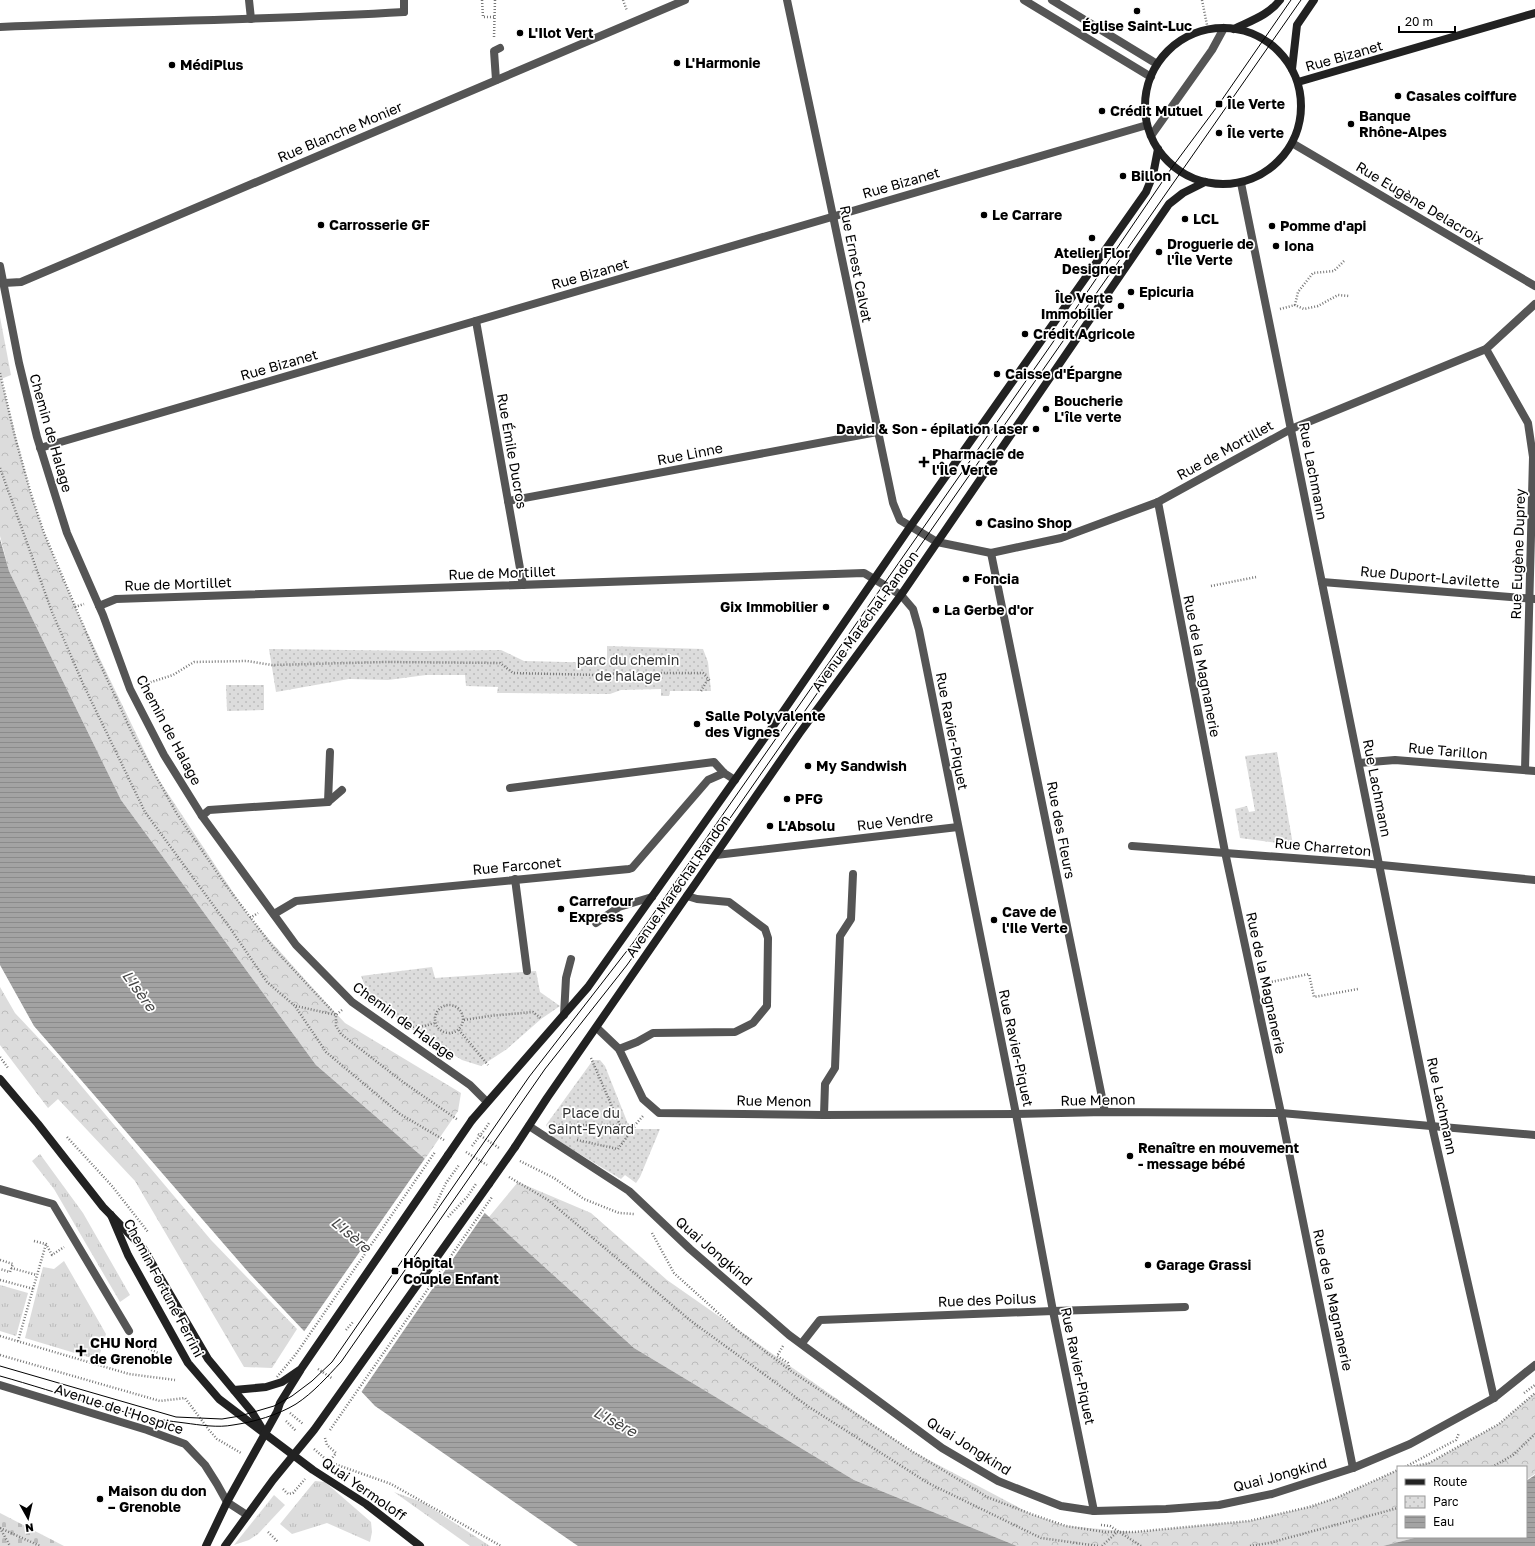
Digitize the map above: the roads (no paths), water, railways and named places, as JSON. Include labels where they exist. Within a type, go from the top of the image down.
[{"type":"street","points":[[249,0],[251,19]]},
{"type":"street","points":[[0,27],[103,22],[251,19],[404,12],[404,0]]},
{"type":"street","name":"Rue Blanche Monier","points":[[4,283],[20,282],[685,0]]},
{"type":"street","name":"Rue Ernest Calvat","points":[[787,0],[893,503],[900,520],[910,526]]},
{"type":"street","points":[[1024,0],[1151,77]]},
{"type":"street","points":[[1052,0],[1157,64]]},
{"type":"street","points":[[1292,69],[1297,25],[1314,0]]},
{"type":"street","points":[[1234,29],[1261,16],[1276,2]]},
{"type":"street","name":"Rue Bizanet","points":[[1298,82],[1535,13]]},
{"type":"street","points":[[1151,136],[1212,50],[1224,28]]},
{"type":"street","points":[[1224,28],[1234,29],[1255,35],[1278,51],[1292,69],[1298,82],[1301,98],[1301,113],[1298,128],[1292,143],[1279,161],[1261,175],[1241,183],[1222,184],[1205,182],[1181,172],[1173,166],[1158,149],[1147,125],[1145,104],[1148,83],[1157,64],[1169,50],[1185,39],[1208,30],[1224,28]]},
{"type":"street","points":[[496,80],[497,49]]},
{"type":"street","name":"Rue Bizanet","points":[[40,448],[1147,125]]},
{"type":"street","name":"Rue Eugène Delacroix","points":[[1292,143],[1535,286]]},
{"type":"street","name":"Avenue Maréchal Randon","points":[[206,1546],[226,1502],[301,1369],[472,1120],[588,987],[735,780],[910,526],[1146,192],[1153,175],[1158,149]]},
{"type":"street","name":"Avenue Maréchal Randon","points":[[225,1546],[292,1455],[306,1440],[515,1147],[547,1098],[597,1028],[799,734],[901,595],[1169,204],[1183,193],[1205,182]]},
{"type":"street","name":"Rue Lachmann","points":[[1241,183],[1432,1126],[1494,1398]]},
{"type":"street","name":"Chemin de Halage","points":[[0,266],[19,363],[40,448],[67,533],[99,606],[130,689],[164,755],[202,816],[296,945],[352,1002],[470,1085],[487,1102]]},
{"type":"street","name":"Rue de Mortillet","points":[[910,526],[937,542],[991,553],[1061,538],[1158,502],[1291,428],[1486,349],[1535,304]]},
{"type":"street","name":"Rue Émile Ducros","points":[[476,321],[523,585]]},
{"type":"street","name":"Rue Eugène Duprey","points":[[1486,349],[1528,423],[1533,457],[1532,599],[1525,770]]},
{"type":"street","name":"Rue Linne","points":[[508,501],[877,432]]},
{"type":"street","name":"Rue de la Magnanerie","points":[[1158,502],[1225,852],[1281,1113],[1354,1468]]},
{"type":"street","name":"Rue des Fleurs","points":[[991,553],[1105,1112]]},
{"type":"street","name":"Rue de Mortillet","points":[[99,606],[116,599],[864,573],[901,595]]},
{"type":"street","name":"Rue Duport-Lavilette","points":[[1322,582],[1532,599]]},
{"type":"street","name":"Rue Ravier-Piquet","points":[[901,595],[913,609],[919,630],[1016,1114],[1053,1311],[1094,1511]]},
{"type":"street","points":[[328,802],[330,752]]},
{"type":"street","name":"Rue Tarillon","points":[[1359,764],[1395,760],[1535,771]]},
{"type":"street","points":[[510,788],[714,762],[724,773],[735,780]]},
{"type":"street","name":"Rue Farconet","points":[[274,914],[296,901],[629,869],[632,868],[708,780],[724,773]]},
{"type":"street","points":[[202,816],[209,810],[328,802],[342,790]]},
{"type":"street","name":"Rue Vendre","points":[[716,855],[958,827]]},
{"type":"street","name":"Rue Charreton","points":[[1132,846],[1380,865],[1535,880]]},
{"type":"street","points":[[824,1115],[825,1084],[835,1068],[840,936],[851,919],[853,874]]},
{"type":"street","points":[[515,879],[527,971]]},
{"type":"street","points":[[597,1028],[619,1049],[637,1042],[653,1033],[735,1032],[753,1023],[767,1006],[768,938],[765,929],[729,902],[698,899],[687,896]]},
{"type":"street","points":[[596,923],[619,907],[652,897]]},
{"type":"street","points":[[564,1015],[566,978],[571,959]]},
{"type":"street","name":"Rue Menon","points":[[619,1049],[643,1099],[659,1113],[824,1115],[1105,1112],[1281,1113],[1535,1136]]},
{"type":"street","name":"Chemin Fortuné Ferrini","points":[[0,1080],[38,1124],[103,1207],[143,1248],[208,1359],[258,1420],[264,1433]]},
{"type":"street","name":"Quai Jongkind","points":[[529,1126],[629,1191],[690,1249],[790,1335],[942,1448],[998,1481],[1061,1506],[1094,1511],[1166,1509],[1220,1505],[1272,1494],[1354,1468],[1410,1444],[1494,1398],[1535,1365]]},
{"type":"street","points":[[0,1189],[54,1204],[129,1331]]},
{"type":"street","name":"Chemin Fortuné Ferrini","points":[[111,1215],[128,1255],[188,1363],[218,1399],[264,1433]]},
{"type":"street","name":"Rue des Poilus","points":[[802,1343],[820,1320],[1185,1307]]},
{"type":"street","points":[[234,1390],[266,1387],[301,1369]]},
{"type":"street","name":"Avenue de l'Hospice","points":[[0,1385],[147,1430],[186,1444],[205,1466],[217,1484],[226,1502]]},
{"type":"street","name":"Quai Yermoloff","points":[[264,1433],[313,1470],[319,1472],[366,1504],[420,1546]]},
{"type":"street","points":[[226,1502],[247,1515]]},
{"type":"water","name":"L'Isère","points":[[0,539],[9,571],[121,800],[316,1065],[425,1159],[634,1348],[854,1480],[1017,1546],[578,1546],[375,1406],[250,1274],[34,1026],[0,965]]},
{"type":"water","points":[[1535,1475],[1535,1546],[1383,1546],[1414,1538],[1527,1538],[1527,1480]]},
{"type":"tram line","points":[[0,1366],[176,1417],[222,1419],[240,1416],[274,1406],[292,1396],[312,1381],[332,1362],[529,1077],[633,943],[1051,345],[1173,166],[1219,104],[1291,0]]},
{"type":"tram line","points":[[0,1376],[115,1410],[161,1420],[209,1426],[227,1426],[257,1420],[274,1415],[289,1408],[308,1395],[341,1362],[545,1069],[627,965],[659,920],[1301,0]]},
{"type":"place","name":"Église Saint-Luc","points":[[1137,11]]},
{"type":"place","name":"L'Ilot Vert","points":[[520,33]]},
{"type":"place","name":"L'Harmonie","points":[[677,63]]},
{"type":"place","name":"MédiPlus","points":[[172,65]]},
{"type":"place","name":"Casales coiffure","points":[[1398,96]]},
{"type":"place","name":"Île Verte","points":[[1219,104]]},
{"type":"place","name":"Crédit Mutuel","points":[[1102,111]]},
{"type":"place","name":"Banque Rhône-Alpes","points":[[1351,124]]},
{"type":"place","name":"Île verte","points":[[1219,133]]},
{"type":"place","name":"Billon","points":[[1123,176]]},
{"type":"place","name":"Le Carrare","points":[[984,215]]},
{"type":"place","name":"LCL","points":[[1185,219]]},
{"type":"place","name":"Carrosserie GF","points":[[321,225]]},
{"type":"place","name":"Pomme d'api","points":[[1272,226]]},
{"type":"place","name":"Atelier Flor Designer","points":[[1092,238]]},
{"type":"place","name":"Iona","points":[[1276,246]]},
{"type":"place","name":"Droguerie de l'Île Verte","points":[[1159,252]]},
{"type":"place","name":"Epicuria","points":[[1131,292]]},
{"type":"place","name":"Île Verte Immobilier","points":[[1121,306]]},
{"type":"place","name":"Crédit Agricole","points":[[1025,334]]},
{"type":"place","name":"Caisse d'Épargne","points":[[997,374]]},
{"type":"place","name":"Boucherie L'île verte","points":[[1046,409]]},
{"type":"place","name":"David & Son - épilation laser","points":[[1036,429]]},
{"type":"place","name":"Pharmacie de l'Île Verte","points":[[924,462]]},
{"type":"place","name":"Casino Shop","points":[[979,523]]},
{"type":"place","name":"Foncia","points":[[966,579]]},
{"type":"place","name":"Gix Immobilier","points":[[826,607]]},
{"type":"place","name":"La Gerbe d'or","points":[[936,610]]},
{"type":"place","name":"Salle Polyvalente des Vignes","points":[[697,724]]},
{"type":"place","name":"My Sandwish","points":[[808,766]]},
{"type":"place","name":"PFG","points":[[787,799]]},
{"type":"place","name":"L'Absolu","points":[[770,826]]},
{"type":"place","name":"Carrefour Express","points":[[561,909]]},
{"type":"place","name":"Cave de l'Ile Verte","points":[[994,920]]},
{"type":"place","name":"Renaître en mouvement - message bébé","points":[[1130,1156]]},
{"type":"place","name":"Garage Grassi","points":[[1148,1265]]},
{"type":"place","name":"Hôpital Couple Enfant","points":[[395,1271]]},
{"type":"place","name":"CHU Nord de Grenoble","points":[[81,1351]]},
{"type":"place","name":"Maison du don – Grenoble","points":[[100,1499]]},
{"type":"park label","name":"parc du chemin de halage","points":[[628,668]]},
{"type":"park label","name":"Place du Saint-Eynard","points":[[591,1122]]}]
